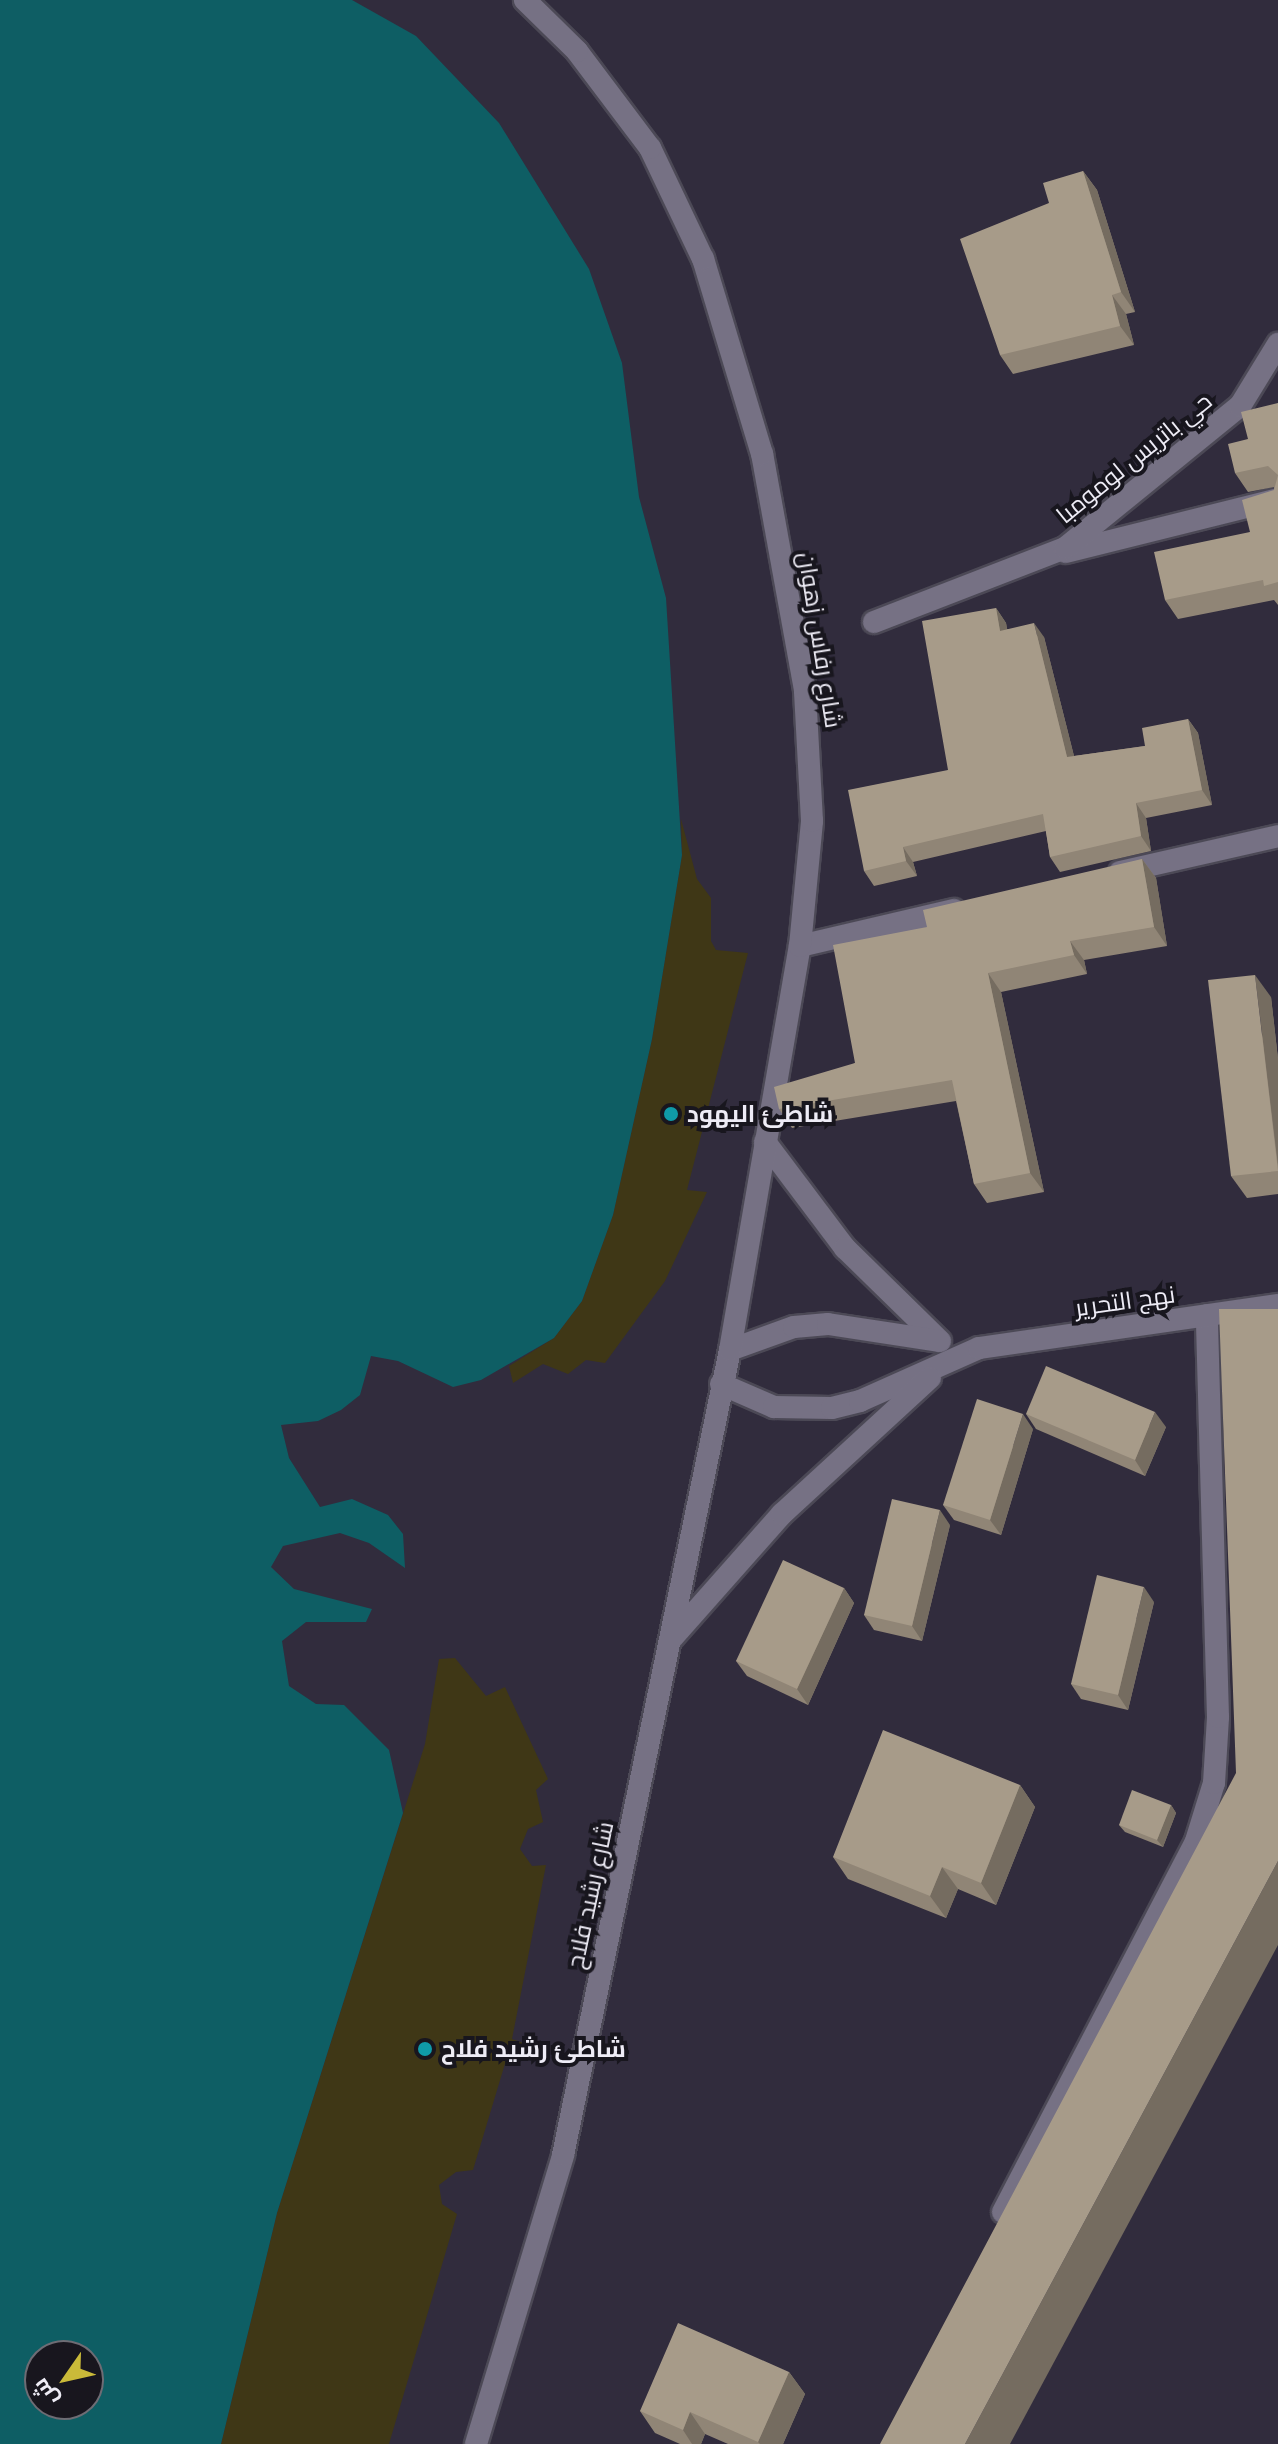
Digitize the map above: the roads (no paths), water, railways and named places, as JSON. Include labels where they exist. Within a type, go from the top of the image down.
[{"type":"street","name":"شارع رفاس زهوان","points":[[525,0],[577,51],[650,148],[703,259],[762,454],[810,734],[812,821],[800,946],[730,1350]]},
{"type":"street","name":"حي باتريس لومومبا","points":[[874,622],[1065,548],[1240,406],[1278,344]]},
{"type":"street","name":"حي باتريس لومومبا","points":[[1037,559],[1278,499]]},
{"type":"street","points":[[1093,879],[1278,836]]},
{"type":"street","points":[[800,946],[985,904]]},
{"type":"street","points":[[765,1142],[845,1248],[945,1351]]},
{"type":"street","name":"نهج التحرير","points":[[721,1384],[774,1407],[832,1408],[945,1351],[1278,1305]]},
{"type":"street","points":[[992,2234],[1196,1841],[1214,1783],[1218,1717],[1207,1315]]},
{"type":"street","points":[[730,1350],[783,1329],[828,1324],[945,1351]]},
{"type":"street","name":"شارع رشيد فلاح","points":[[476,2444],[563,2155],[730,1350]]},
{"type":"street","points":[[669,1641],[792,1504],[945,1351]]},
{"type":"place","name":"شاطئ اليهود","points":[[671,1114]]},
{"type":"place","name":"شاطئ رشيد فلاح","points":[[425,2049]]}]
